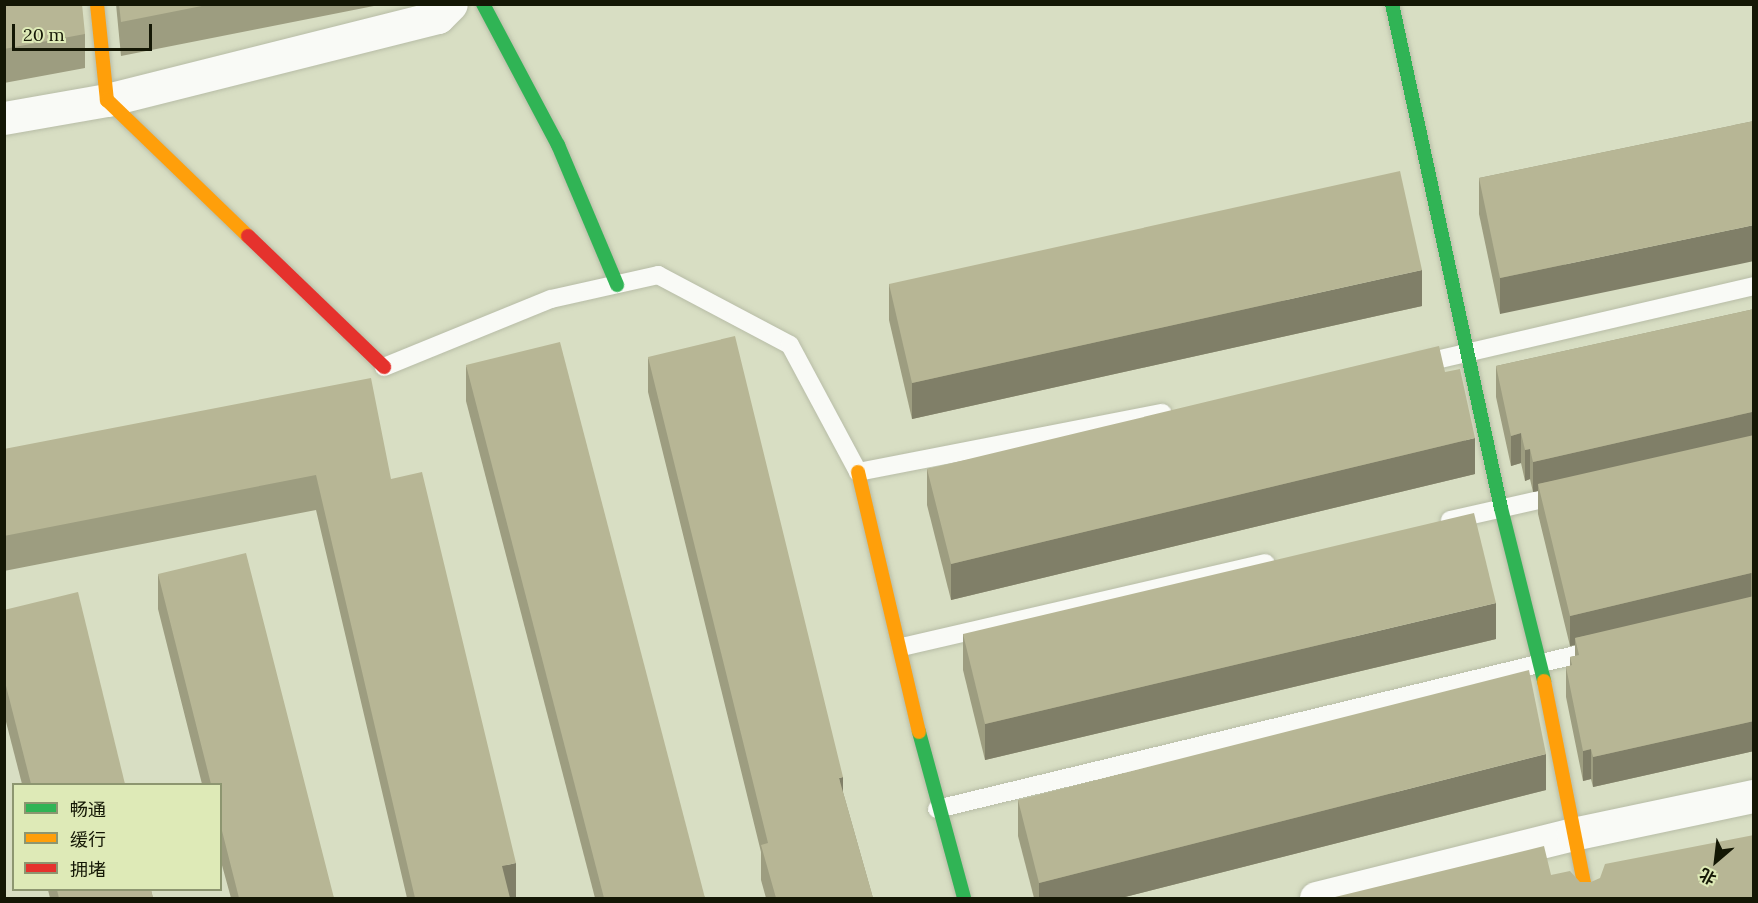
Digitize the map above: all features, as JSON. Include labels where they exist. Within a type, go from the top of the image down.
[{"type":"street","points":[[97,4],[107,100],[384,367]]},
{"type":"street","points":[[4,118],[107,100],[438,17],[451,4]]},
{"type":"street","points":[[483,4],[558,145],[617,285]]},
{"type":"street","points":[[1392,4],[1470,354],[1501,508],[1540,663],[1587,898]]},
{"type":"street","points":[[858,472],[902,647],[937,809],[964,898]]},
{"type":"street","points":[[1316,898],[1573,834],[1754,796]]},
{"type":"lane","points":[[384,367],[551,298],[658,275],[790,345],[858,472],[1176,411]]},
{"type":"lane","points":[[1399,368],[1470,354],[1754,286]]},
{"type":"lane","points":[[1432,524],[1582,491]]},
{"type":"lane","points":[[902,647],[1282,559]]},
{"type":"lane","points":[[937,809],[1618,645]]},
{"type":"building","points":[[4,4],[82,4],[85,34],[4,49]]},
{"type":"building","points":[[119,4],[212,4],[121,22]]},
{"type":"building","points":[[1754,121],[1754,225],[1500,278],[1479,178]]},
{"type":"building","points":[[1400,171],[1422,270],[912,383],[889,284]]},
{"type":"building","points":[[1754,309],[1754,413],[1533,462],[1530,449],[1525,450],[1521,433],[1511,436],[1496,366]]},
{"type":"building","points":[[735,336],[843,777],[839,778],[873,898],[776,898],[761,845],[768,843],[648,357]]},
{"type":"building","points":[[560,342],[705,898],[604,898],[466,365]]},
{"type":"building","points":[[1439,346],[1445,372],[1460,369],[1475,438],[951,564],[927,469]]},
{"type":"building","points":[[371,378],[391,479],[422,472],[516,863],[502,866],[510,898],[415,898],[316,475],[4,536],[4,449]]},
{"type":"building","points":[[1754,435],[1754,574],[1570,616],[1538,484]]},
{"type":"building","points":[[1474,513],[1496,603],[985,724],[963,634]]},
{"type":"building","points":[[246,553],[334,898],[239,898],[222,831],[222,783],[211,783],[158,574]]},
{"type":"building","points":[[78,592],[125,783],[31,783],[4,678],[4,610]]},
{"type":"building","points":[[1754,596],[1754,721],[1593,757],[1591,749],[1583,751],[1566,667],[1572,665],[1570,657],[1579,655],[1575,638]]},
{"type":"building","points":[[1529,670],[1546,754],[1039,883],[1018,800]]},
{"type":"building","points":[[1754,835],[1754,898],[1331,898],[1544,846],[1551,875],[1570,871],[1580,882],[1591,882],[1600,878],[1605,864]]},
{"type":"building","points":[[57,891],[151,891],[153,898],[59,898]]},
{"type":"traffic: fast","points":[[483,4],[558,145],[617,285]]},
{"type":"traffic: fast","points":[[1392,4],[1501,508],[1544,681]]},
{"type":"traffic: fast","points":[[919,732],[964,898]]},
{"type":"traffic: slow","points":[[97,4],[107,100],[248,236]]},
{"type":"traffic: slow","points":[[858,472],[919,732]]},
{"type":"traffic: slow","points":[[1544,681],[1587,898]]},
{"type":"traffic: jam","points":[[248,236],[384,367]]}]
